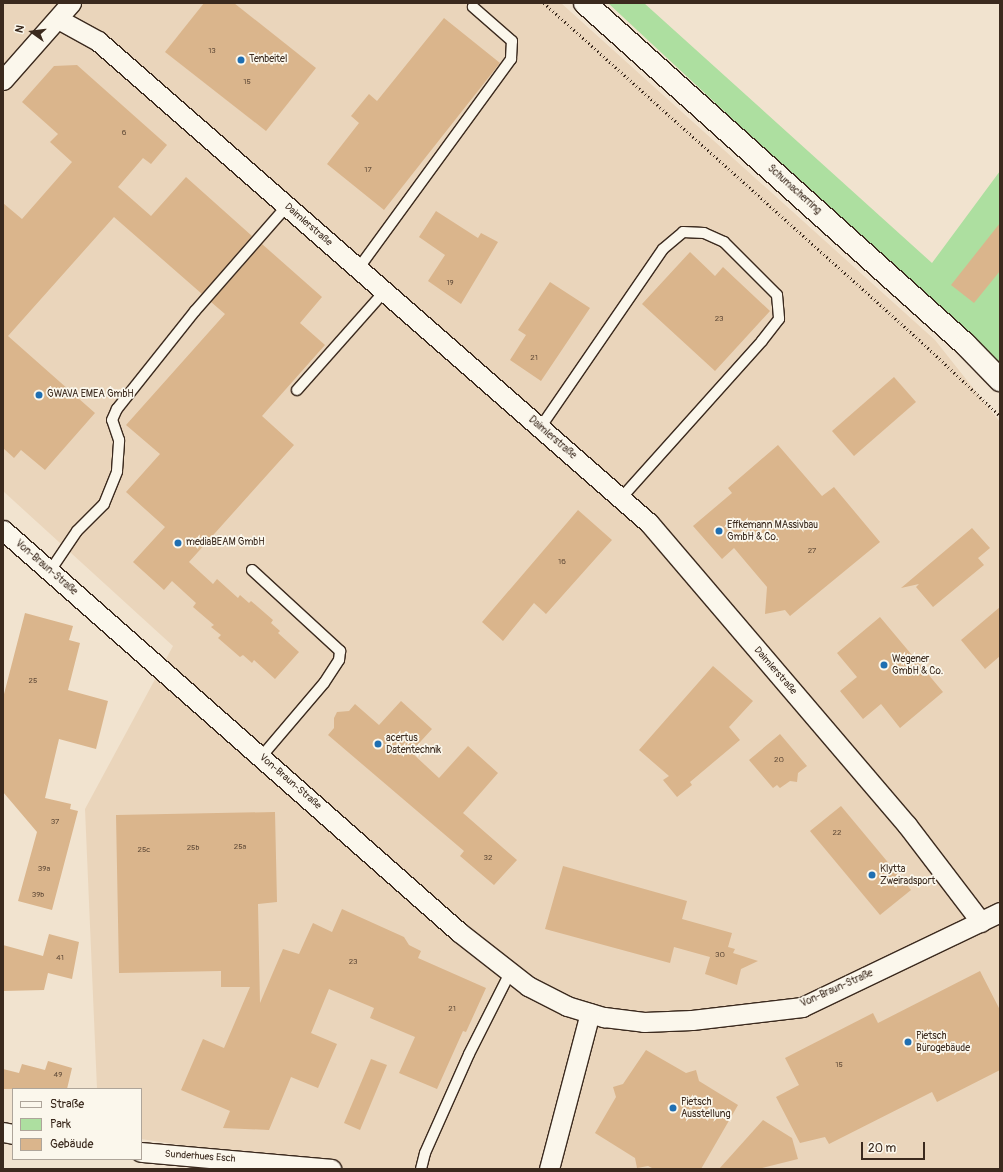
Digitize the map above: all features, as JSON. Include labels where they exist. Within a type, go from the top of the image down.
[{"type":"main road","name":"Schumacherring","points":[[585,3],[966,345],[1000,380]]},
{"type":"street","points":[[3,80],[71,3]]},
{"type":"street","name":"Daimlerstraße","points":[[58,19],[98,41],[649,523],[907,825],[981,922]]},
{"type":"street","name":"Von-Braun-Straße","points":[[3,530],[459,932],[528,986],[567,1006],[590,1013],[644,1022],[692,1020],[802,1007],[1000,912]]},
{"type":"street","points":[[549,1169],[590,1013]]},
{"type":"street","name":"Sunderhues Esch","points":[[142,1152],[331,1169]]},
{"type":"lane","points":[[358,269],[511,59],[512,41],[473,7]]},
{"type":"lane","points":[[50,571],[77,531],[104,504],[117,471],[119,440],[112,420],[117,409],[195,310],[287,206]]},
{"type":"lane","points":[[540,428],[663,249],[683,232],[704,233],[724,242],[777,295],[779,319],[762,341],[621,498]]},
{"type":"lane","points":[[297,390],[384,292]]},
{"type":"lane","points":[[252,570],[340,651],[339,660],[324,683],[261,757]]},
{"type":"lane","points":[[421,1169],[426,1153],[469,1054],[510,973]]},
{"type":"path","points":[[544,3],[926,345],[1000,416]]},
{"type":"shaded area","points":[[3,3],[561,3],[935,340],[1000,422],[1000,1169],[341,1169],[142,1139],[142,1088],[97,1088],[85,809],[173,646],[3,491]]},
{"type":"green space","points":[[608,3],[644,3],[932,263],[1000,171],[1000,368]]},
{"type":"building","name":"Tenbeitel","points":[[204,3],[234,3],[316,68],[266,131],[165,52]]},
{"type":"building","points":[[444,18],[500,63],[384,210],[327,164],[359,123],[351,116],[369,94],[377,101]]},
{"type":"building","points":[[77,65],[167,145],[151,164],[143,158],[118,187],[151,216],[186,177],[252,236],[202,294],[114,217],[8,336],[95,413],[45,470],[21,450],[14,458],[3,448],[3,203],[22,219],[72,162],[50,142],[58,134],[22,102],[54,66]]},
{"type":"building","points":[[436,211],[478,238],[481,233],[498,242],[461,304],[428,281],[445,255],[419,237]]},
{"type":"building","points":[[1000,223],[1000,271],[974,303],[951,285]]},
{"type":"building","points":[[262,244],[322,297],[300,323],[325,345],[262,416],[294,445],[189,562],[213,584],[217,579],[238,598],[240,595],[249,603],[251,601],[273,620],[271,623],[280,631],[278,633],[299,652],[275,679],[254,660],[252,663],[243,655],[240,657],[218,638],[221,635],[211,627],[214,625],[193,607],[196,603],[172,581],[164,590],[133,562],[165,527],[126,492],[160,454],[126,425],[225,314],[211,302]]},
{"type":"building","points":[[690,252],[715,276],[723,267],[770,311],[715,371],[642,304]]},
{"type":"building","points":[[550,282],[590,308],[541,381],[510,360],[526,335],[518,330]]},
{"type":"building","points":[[894,377],[916,402],[854,456],[832,431]]},
{"type":"building","points":[[778,445],[822,496],[834,487],[880,542],[790,616],[785,610],[765,614],[767,587],[734,548],[722,559],[693,526],[732,493],[728,488]]},
{"type":"building","points":[[578,510],[612,540],[546,614],[534,603],[503,641],[482,622]]},
{"type":"building","points":[[972,528],[990,548],[978,558],[984,565],[933,607],[916,587],[919,584],[901,588]]},
{"type":"building","points":[[1000,607],[1000,656],[985,669],[961,640]]},
{"type":"building","points":[[25,613],[73,626],[69,640],[80,643],[68,690],[108,701],[96,749],[59,739],[45,798],[71,804],[70,809],[78,811],[52,910],[18,901],[37,832],[3,792],[3,698]]},
{"type":"building","name":"Wegener GmbH & Co.","points":[[880,617],[943,692],[900,728],[881,704],[863,719],[840,691],[857,677],[837,653]]},
{"type":"building","points":[[713,666],[753,701],[729,727],[740,740],[690,782],[692,785],[677,797],[663,780],[669,776],[639,750]]},
{"type":"building","points":[[401,701],[432,729],[411,752],[439,778],[468,746],[498,773],[463,813],[517,860],[494,885],[460,856],[464,851],[328,735],[334,728],[334,718],[337,712],[349,711],[355,704],[379,725]]},
{"type":"building","points":[[780,734],[807,766],[798,773],[797,782],[790,781],[780,788],[777,785],[773,788],[749,760]]},
{"type":"building","name":"Klytta Zweiradsport","points":[[841,806],[911,890],[880,915],[810,831]]},
{"type":"building","points":[[275,812],[277,902],[258,904],[260,1003],[283,949],[299,954],[313,923],[332,932],[342,909],[404,937],[409,945],[421,951],[418,958],[486,988],[466,1032],[463,1031],[437,1089],[399,1073],[415,1037],[370,1018],[374,1008],[329,989],[311,1033],[337,1044],[318,1088],[291,1077],[269,1130],[223,1128],[230,1111],[181,1090],[203,1039],[224,1048],[250,987],[221,987],[221,971],[119,973],[116,815]]},
{"type":"building","points":[[563,866],[687,901],[682,919],[732,933],[728,947],[735,949],[733,953],[758,961],[741,969],[737,985],[705,974],[710,957],[674,947],[670,963],[545,929]]},
{"type":"building","points":[[49,934],[79,942],[72,979],[48,973],[44,990],[3,991],[3,945],[43,956]]},
{"type":"building","name":"Pietsch Bürogebäude","points":[[980,971],[1000,1010],[1000,1070],[937,1102],[932,1092],[829,1144],[825,1137],[800,1143],[776,1097],[799,1085],[785,1058],[873,1013],[878,1023]]},
{"type":"building","name":"Pietsch Ausstellung","points":[[646,1050],[686,1073],[696,1070],[699,1081],[738,1105],[701,1169],[654,1169],[648,1166],[637,1168],[635,1158],[595,1133],[616,1097],[613,1087],[623,1084]]},
{"type":"building","points":[[371,1059],[387,1065],[360,1130],[344,1123]]},
{"type":"building","points":[[48,1061],[72,1068],[67,1088],[3,1089],[3,1069],[19,1073],[22,1064],[45,1070]]},
{"type":"building","points":[[763,1120],[792,1138],[798,1159],[758,1169],[719,1169]]},
{"type":"place","name":"Tenbeitel","points":[[241,60]]},
{"type":"place","name":"GWAVA EMEA GmbH","points":[[39,395]]},
{"type":"place","name":"Effkemann MAssivbau GmbH & Co.","points":[[719,531]]},
{"type":"place","name":"mediaBEAM GmbH","points":[[178,543]]},
{"type":"place","name":"Wegener GmbH & Co.","points":[[884,665]]},
{"type":"place","name":"acertus Datentechnik","points":[[378,744]]},
{"type":"place","name":"Klytta Zweiradsport","points":[[872,875]]},
{"type":"place","name":"Pietsch Bürogebäude","points":[[908,1042]]},
{"type":"place","name":"Pietsch Ausstellung","points":[[673,1108]]}]
